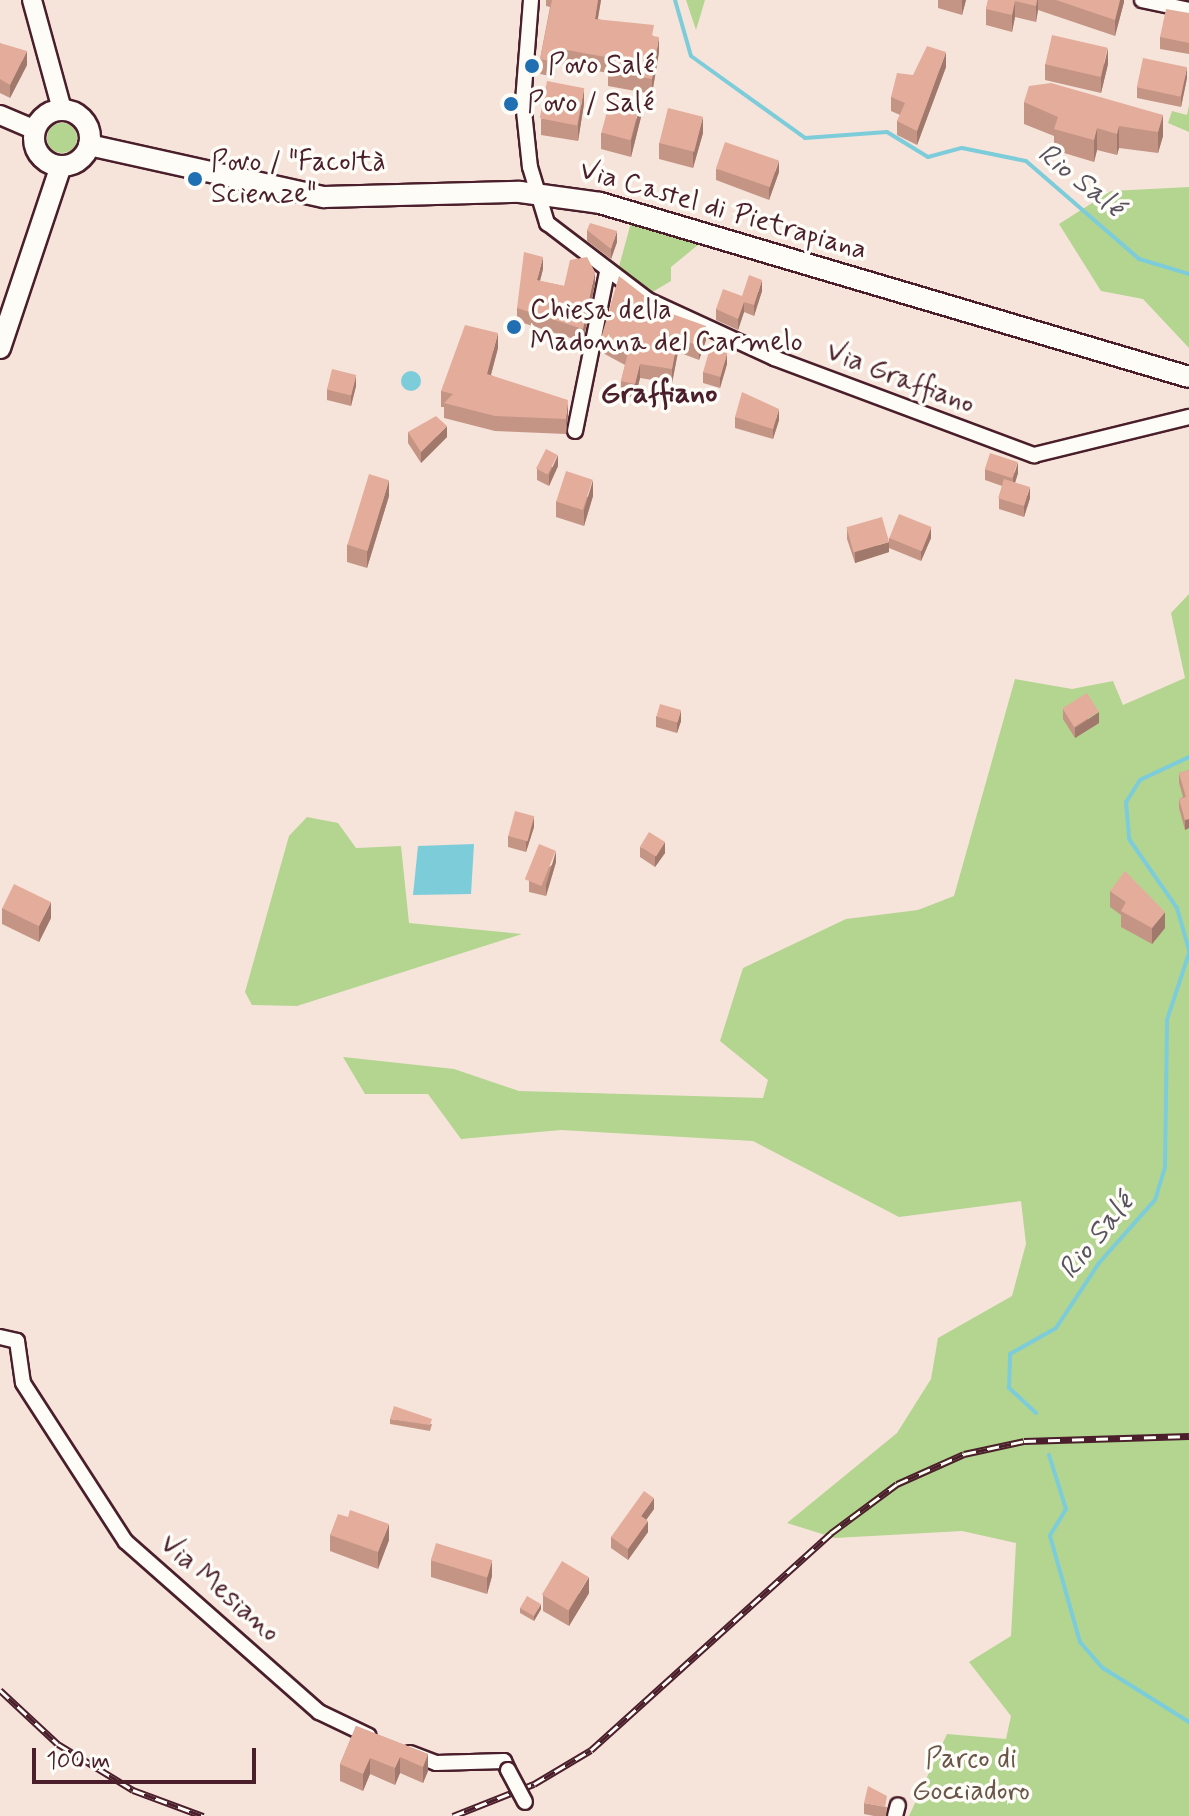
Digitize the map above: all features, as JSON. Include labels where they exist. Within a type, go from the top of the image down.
[{"type":"main road","points":[[62,110],[86,123],[89,145],[78,161],[61,166],[39,155],[35,130],[62,110]]},
{"type":"main road","name":"Via Castel di Pietrapiana","points":[[89,145],[324,197],[540,193],[646,214],[1189,377]]},
{"type":"main road","points":[[0,348],[61,166]]},
{"type":"street","points":[[32,0],[62,110]]},
{"type":"street","name":"Via Graffiano","points":[[531,0],[523,102],[540,193],[555,235],[607,273],[669,312],[761,353],[1034,455],[1189,417]]},
{"type":"street","points":[[1142,0],[1189,10]]},
{"type":"street","points":[[0,115],[35,130]]},
{"type":"street","points":[[575,431],[607,273]]},
{"type":"street","name":"Via Mesiano","points":[[0,1337],[17,1341],[23,1383],[126,1542],[319,1712],[436,1763],[506,1766],[525,1802]]},
{"type":"green space","points":[[686,0],[705,0],[696,30]]},
{"type":"green space","points":[[1189,105],[1189,132],[1168,123],[1172,111],[1187,115]]},
{"type":"green space","points":[[62,123],[68,124],[76,132],[76,144],[68,152],[62,153],[56,152],[48,144],[47,138],[48,132],[56,124]]},
{"type":"green space","points":[[1189,187],[1189,348],[1143,299],[1101,291],[1059,224],[1111,191]]},
{"type":"green space","points":[[632,219],[699,244],[671,267],[671,281],[649,294],[617,274]]},
{"type":"green space","name":"Parco di Gocciadoro","points":[[1189,594],[1189,1816],[909,1816],[947,1734],[1006,1739],[1011,1716],[969,1662],[1011,1636],[1016,1543],[962,1531],[835,1538],[787,1523],[897,1433],[931,1379],[938,1338],[1012,1296],[1026,1244],[1021,1201],[899,1217],[753,1141],[561,1130],[461,1139],[428,1094],[365,1094],[343,1057],[454,1069],[519,1091],[763,1098],[768,1080],[720,1041],[743,968],[846,919],[918,910],[954,896],[1015,679],[1072,689],[1113,681],[1123,705],[1185,678],[1171,613]]},
{"type":"green space","points":[[307,817],[338,823],[356,848],[401,846],[409,923],[522,934],[297,1006],[252,1005],[245,992],[289,836]]},
{"type":"water","points":[[411,371],[418,374],[421,381],[418,388],[411,391],[404,388],[401,381],[404,374]]},
{"type":"water","points":[[474,844],[471,894],[413,895],[418,846]]},
{"type":"building","points":[[552,0],[598,0],[595,19],[654,25],[652,36],[659,37],[652,79],[608,71],[611,58],[556,48],[555,62],[540,59]]},
{"type":"building","points":[[988,0],[1037,0],[1036,6],[1015,1],[1012,15],[986,9]]},
{"type":"building","points":[[1056,0],[1120,0],[1115,20]]},
{"type":"building","points":[[1166,9],[1189,13],[1189,43],[1160,37]]},
{"type":"building","points":[[1052,35],[1108,48],[1101,77],[1045,64]]},
{"type":"building","points":[[0,43],[27,51],[10,85],[0,79]]},
{"type":"building","points":[[927,46],[946,52],[917,131],[897,121],[905,103],[891,97],[897,73],[913,75]]},
{"type":"building","points":[[1143,58],[1187,67],[1181,97],[1137,87]]},
{"type":"building","points":[[547,81],[584,88],[577,126],[540,118]]},
{"type":"building","points":[[1051,83],[1163,115],[1158,132],[1119,126],[1117,134],[1097,128],[1094,140],[1054,129],[1058,117],[1024,102],[1029,86]]},
{"type":"building","points":[[612,93],[641,101],[630,140],[601,133]]},
{"type":"building","points":[[668,108],[703,117],[694,152],[659,143]]},
{"type":"building","points":[[725,142],[779,161],[770,187],[716,168]]},
{"type":"building","points":[[590,223],[617,231],[611,249],[587,230]]},
{"type":"building","points":[[524,252],[543,257],[537,280],[564,286],[570,260],[587,257],[595,272],[583,329],[517,308]]},
{"type":"building","points":[[749,275],[762,280],[754,305],[744,302],[738,319],[716,309],[723,289],[742,296]]},
{"type":"building","points":[[619,276],[664,311],[706,326],[699,346],[678,338],[672,369],[640,364],[635,384],[621,381],[628,353],[601,338]]},
{"type":"building","points":[[465,325],[498,333],[487,374],[568,400],[566,419],[495,416],[444,403],[453,394],[441,391]]},
{"type":"building","points":[[710,348],[727,353],[720,377],[703,372]]},
{"type":"building","points":[[332,369],[356,375],[351,395],[327,389]]},
{"type":"building","points":[[742,392],[779,409],[773,429],[735,417]]},
{"type":"building","points":[[436,416],[447,426],[421,452],[408,432]]},
{"type":"building","points":[[546,449],[558,455],[548,475],[536,469]]},
{"type":"building","points":[[990,453],[1018,462],[1012,478],[985,469]]},
{"type":"building","points":[[566,471],[593,480],[583,510],[556,501]]},
{"type":"building","points":[[369,474],[389,480],[367,551],[347,545]]},
{"type":"building","points":[[1004,479],[1030,487],[1024,506],[998,498]]},
{"type":"building","points":[[899,514],[931,527],[922,551],[889,538]]},
{"type":"building","points":[[882,517],[889,542],[854,552],[846,527]]},
{"type":"building","points":[[1087,693],[1099,712],[1074,727],[1062,708]]},
{"type":"building","points":[[660,704],[681,710],[678,723],[656,716]]},
{"type":"building","points":[[1189,770],[1189,819],[1185,820],[1179,799],[1186,797],[1179,773]]},
{"type":"building","points":[[515,811],[534,816],[528,841],[508,836]]},
{"type":"building","points":[[649,832],[665,842],[656,856],[640,846]]},
{"type":"building","points":[[539,844],[556,851],[541,886],[525,879]]},
{"type":"building","points":[[1125,871],[1165,912],[1152,928],[1121,911],[1126,902],[1110,891]]},
{"type":"building","points":[[14,884],[51,902],[39,926],[2,908]]},
{"type":"building","points":[[394,1406],[432,1419],[430,1425],[390,1419]]},
{"type":"building","points":[[644,1491],[654,1498],[641,1516],[648,1521],[628,1549],[611,1537]]},
{"type":"building","points":[[350,1510],[389,1524],[378,1552],[330,1535],[338,1514],[348,1517]]},
{"type":"building","points":[[436,1543],[492,1560],[487,1577],[431,1560]]},
{"type":"building","points":[[562,1561],[589,1577],[568,1610],[542,1594]]},
{"type":"building","points":[[527,1596],[541,1604],[534,1616],[520,1608]]},
{"type":"building","points":[[356,1726],[428,1754],[423,1767],[400,1757],[395,1768],[370,1758],[363,1774],[340,1764]]},
{"type":"building","points":[[868,1786],[887,1796],[885,1807],[864,1803]]},
{"type":"waterway","name":"Rio Salé","points":[[675,0],[691,56],[805,138],[887,132],[928,157],[962,148],[1026,161],[1139,259],[1189,274]]},
{"type":"waterway","name":"Rio Salé","points":[[1189,757],[1140,780],[1126,802],[1129,839],[1177,908],[1189,950]]},
{"type":"waterway","name":"Rio Salé","points":[[1036,1413],[1009,1388],[1010,1354],[1056,1328],[1099,1263],[1155,1200],[1165,1168],[1167,1020],[1189,953]]},
{"type":"waterway","name":"Rio Salé","points":[[1049,1455],[1066,1509],[1050,1536],[1080,1642],[1103,1668],[1189,1722]]},
{"type":"railway","points":[[453,1816],[534,1784],[591,1750],[831,1533],[897,1484],[964,1454],[1024,1441],[1189,1436]]},
{"type":"railway","points":[[0,1690],[58,1744],[133,1790],[203,1816]]},
{"type":"place","name":"Povo Salé","points":[[532,66]]},
{"type":"place","name":"Povo / Salé","points":[[511,104]]},
{"type":"place","name":"Povo / \"Facoltà Scienze\"","points":[[195,179]]},
{"type":"place","name":"Chiesa della Madonna del Carmelo","points":[[514,327]]},
{"type":"district","name":"Graffiano","points":[[659,394]]}]
